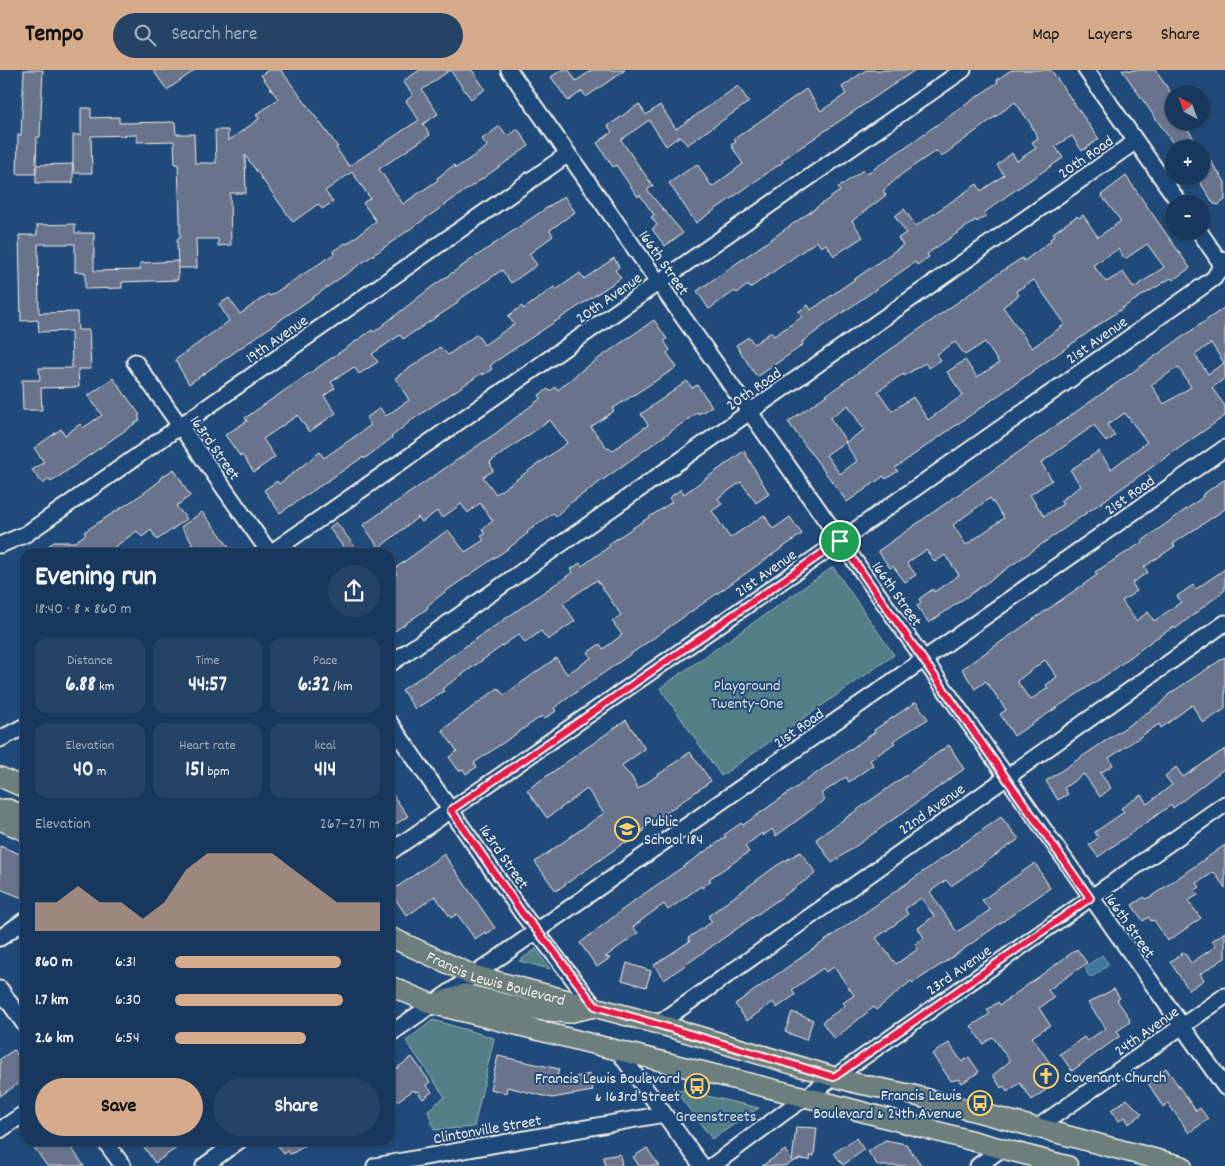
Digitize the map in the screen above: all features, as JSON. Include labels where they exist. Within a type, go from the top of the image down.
[{"type":"main road","points":[[0,777],[20,786]]},
{"type":"main road","points":[[0,810],[8,809],[20,814]]},
{"type":"main road","points":[[0,820],[20,829]]},
{"type":"main road","name":"Francis Lewis Boulevard","points":[[395,939],[473,975],[595,1006],[834,1077],[909,1094],[1182,1166]]},
{"type":"main road","points":[[395,988],[432,1004],[806,1097],[1068,1166]]},
{"type":"main road","points":[[432,1004],[465,994],[526,1009],[568,1014],[595,1006]]},
{"type":"street","name":"166th Street","points":[[509,70],[1090,898],[1225,1087]]},
{"type":"street","name":"20th Avenue","points":[[277,548],[963,70]]},
{"type":"street","points":[[1086,70],[1174,195]]},
{"type":"street","name":"20th Road","points":[[395,660],[1136,141]]},
{"type":"street","name":"19th Avenue","points":[[0,546],[26,534],[568,154]]},
{"type":"street","points":[[1206,240],[1224,264]]},
{"type":"street","name":"21st Avenue","points":[[395,849],[840,541],[1214,278],[1224,264]]},
{"type":"street","name":"163rd Street","points":[[134,362],[268,548]]},
{"type":"street","name":"21st Road","points":[[395,1030],[1225,448]]},
{"type":"street","name":"22nd Avenue","points":[[658,1024],[1225,622]]},
{"type":"street","points":[[0,739],[20,729]]},
{"type":"street","name":"163rd Street","points":[[395,730],[522,913],[595,1006]]},
{"type":"street","name":"23rd Avenue","points":[[712,1166],[834,1077],[1225,804]]},
{"type":"street","points":[[0,938],[20,924]]},
{"type":"street","points":[[0,989],[20,1018]]},
{"type":"street","name":"24th Avenue","points":[[1038,1127],[1225,996]]},
{"type":"street","points":[[618,1051],[702,1166]]},
{"type":"street","name":"Clintonville Street","points":[[375,1166],[664,1114]]},
{"type":"street","points":[[0,1130],[20,1116]]},
{"type":"street","points":[[108,1146],[122,1166]]},
{"type":"street","points":[[204,1166],[224,1160],[235,1146]]},
{"type":"street","points":[[978,1166],[1001,1149]]},
{"type":"green space","name":"Playground Twenty-One","points":[[833,567],[894,655],[721,776],[660,688]]},
{"type":"green space","points":[[536,949],[550,969],[519,961]]},
{"type":"green space","points":[[433,1020],[494,1038],[474,1127],[434,1130],[428,1110],[445,1097],[406,1041]]},
{"type":"green space","name":"Greenstreets","points":[[673,1088],[759,1108],[712,1139]]},
{"type":"water","points":[[1102,955],[1109,965],[1092,977],[1088,975],[1085,967]]},
{"type":"building","points":[[24,70],[43,70],[40,137],[37,137],[36,165],[73,164],[73,135],[81,135],[81,108],[91,108],[91,118],[119,117],[119,123],[175,122],[176,134],[194,134],[195,163],[216,163],[215,130],[228,130],[228,141],[259,119],[256,115],[278,99],[261,75],[268,70],[281,70],[338,147],[336,148],[349,166],[419,120],[406,101],[413,95],[403,81],[420,70],[450,70],[422,90],[438,114],[423,124],[430,135],[379,169],[403,204],[438,180],[437,178],[454,165],[456,168],[484,149],[487,146],[482,139],[500,126],[507,136],[518,129],[529,146],[189,384],[175,360],[229,321],[219,304],[229,298],[240,314],[268,294],[270,296],[334,254],[333,251],[345,243],[347,244],[376,221],[363,203],[370,198],[352,172],[325,191],[333,202],[322,209],[318,204],[293,222],[245,155],[246,193],[230,193],[231,245],[218,246],[218,239],[196,239],[197,268],[178,268],[177,239],[180,238],[180,219],[178,164],[175,164],[174,141],[137,142],[137,135],[91,136],[92,173],[73,173],[73,183],[36,183],[36,166],[35,174],[17,174],[18,135],[21,135]]},
{"type":"building","points":[[153,70],[195,70],[167,90]]},
{"type":"building","points":[[450,70],[472,70],[485,89],[471,99]]},
{"type":"building","points":[[561,70],[569,70],[576,81],[592,70],[625,70],[586,97],[582,91],[568,101],[551,77]]},
{"type":"building","points":[[866,70],[915,70],[782,160],[783,162],[696,223],[669,183],[697,164],[712,187],[743,164],[731,145],[736,142],[734,139],[806,89],[821,111],[846,94],[842,87]]},
{"type":"building","points":[[1011,70],[1051,70],[1099,139],[1082,151],[1072,136],[1055,146],[1063,158],[984,213],[986,216],[977,222],[976,220],[927,254],[929,257],[917,265],[915,262],[825,325],[802,342],[803,345],[757,377],[736,345],[749,337],[754,344],[771,332],[774,336],[802,317],[798,312],[808,305],[811,310],[903,245],[898,238],[906,233],[895,216],[904,209],[916,226],[977,184],[981,191],[1004,175],[997,165],[1012,153],[1017,161],[1036,148],[1032,142],[1038,138],[1030,123],[1015,102],[941,157],[937,151],[934,152],[902,174],[883,191],[886,195],[852,221],[863,237],[834,256],[826,244],[821,247],[817,241],[750,288],[748,285],[737,293],[735,291],[709,309],[697,291],[840,191],[838,188],[863,170],[866,173],[871,171],[998,82],[997,80]]},
{"type":"building","points":[[1122,70],[1155,70],[1166,85],[1165,130],[1188,130],[1195,140],[1171,140]]},
{"type":"building","points":[[738,86],[749,102],[687,145],[680,136],[666,146],[649,120],[621,140],[653,186],[647,190],[683,233],[665,246],[652,229],[657,225],[651,217],[654,215],[640,195],[638,197],[616,165],[613,167],[597,143],[612,132],[608,126],[639,104],[646,115],[660,105],[676,129]]},
{"type":"building","points":[[1210,160],[1225,182],[1225,200],[1218,205],[1214,204],[1210,195],[1202,185],[1210,185]]},
{"type":"building","points":[[1126,176],[1165,232],[1165,240],[1171,240],[1190,268],[1173,280],[1171,278],[1130,303],[895,468],[898,471],[886,479],[884,476],[847,502],[788,422],[999,273],[1022,258],[1024,261],[1051,241],[1050,239],[1055,235],[1053,233],[1077,216],[1079,218],[1083,215],[1098,237],[1121,221],[1101,195]],"holes":[[[1147,244],[1164,267],[1134,288],[1123,272],[1106,282],[1093,265],[1118,249],[1125,259]],[[1034,280],[1065,324],[1032,348],[1003,307],[1019,295],[1016,291]],[[955,342],[965,355],[985,342],[999,363],[977,377],[965,360],[947,372],[963,395],[928,420],[913,397],[892,411],[878,391],[903,374],[904,376],[925,363],[929,368],[941,360],[937,354]],[[848,405],[864,430],[845,443],[857,461],[840,474],[826,455],[846,441],[830,418]]]},
{"type":"building","points":[[564,196],[575,212],[550,230],[553,236],[529,254],[537,265],[511,283],[502,270],[457,301],[458,303],[403,339],[400,335],[372,354],[378,362],[359,374],[354,367],[331,382],[335,388],[324,396],[336,413],[309,432],[298,415],[263,439],[275,457],[254,472],[242,455],[240,456],[225,435],[247,421],[245,418],[372,330],[374,332],[433,286]]},
{"type":"building","points":[[75,224],[75,233],[94,233],[94,271],[140,270],[140,263],[178,261],[178,280],[122,282],[122,288],[85,289],[85,272],[75,272],[75,244],[38,244],[39,313],[77,312],[78,330],[89,330],[91,369],[78,369],[79,387],[41,388],[42,410],[23,410],[22,380],[40,380],[39,368],[72,368],[71,331],[39,332],[38,320],[21,321],[19,235],[37,235],[37,225]]},
{"type":"building","points":[[614,258],[619,267],[615,270],[621,278],[496,361],[490,366],[492,369],[483,375],[482,373],[412,420],[364,459],[363,457],[280,513],[264,490],[277,481],[279,484],[320,452],[324,458],[371,425],[366,418],[380,408],[386,416],[409,400],[395,378],[440,347],[448,355],[477,334],[484,345],[514,324],[508,316],[522,306],[524,309],[554,287],[556,290],[580,273],[584,279]]},
{"type":"building","points":[[1225,307],[1225,378],[1212,388],[1225,406],[1225,416],[929,623],[917,606],[921,603],[919,599],[933,589],[934,592],[959,575],[945,555],[935,562],[926,550],[907,563],[916,575],[905,582],[893,566],[890,568],[878,551]],"holes":[[[1211,343],[1224,363],[1208,374],[1195,355]],[[1178,367],[1191,387],[1164,404],[1151,385]],[[1125,413],[1147,442],[1111,469],[1099,451],[1070,470],[1081,486],[1060,501],[1063,504],[1044,516],[1030,495],[1052,480],[1041,463],[1094,425],[1106,442],[1115,436],[1107,425]],[[990,498],[1004,518],[966,545],[953,525]]]},
{"type":"building","points":[[654,320],[667,339],[664,341],[670,350],[667,353],[677,367],[612,409],[614,411],[591,427],[608,449],[612,451],[648,425],[641,414],[687,381],[692,388],[697,385],[712,406],[699,414],[698,412],[569,504],[556,516],[553,513],[509,548],[446,591],[427,606],[428,608],[395,631],[395,576],[397,574],[395,568],[448,530],[465,552],[484,540],[481,536],[485,534],[482,529],[493,521],[480,503],[468,513],[461,504],[442,518],[437,511],[422,522],[418,517],[379,548],[363,525],[496,433],[541,398],[539,395],[548,389],[550,391],[556,387],[558,390],[582,370]],"holes":[[[550,420],[567,443],[496,494],[483,477],[493,471],[490,462]]]},
{"type":"building","points":[[113,378],[140,415],[138,416],[140,420],[51,482],[49,479],[43,484],[32,470],[44,462],[34,448],[61,429],[65,435],[80,424],[83,428],[102,415],[88,396]]},
{"type":"building","points":[[744,451],[769,494],[756,503],[741,482],[718,498],[722,504],[712,511],[730,538],[764,515],[773,529],[790,517],[802,534],[554,708],[556,711],[544,719],[542,716],[474,763],[477,767],[466,774],[463,769],[459,771],[449,757],[457,751],[442,730],[498,688],[504,695],[556,658],[567,674],[591,658],[588,652],[600,644],[603,649],[622,635],[612,621],[621,615],[597,580],[563,603],[575,621],[548,640],[541,631],[525,643],[519,634],[442,689],[444,691],[415,709],[402,690],[573,572],[571,569],[580,563],[582,566],[610,546],[609,544],[672,502],[669,498],[681,489],[684,494]]},
{"type":"building","points":[[174,469],[190,496],[176,506],[187,519],[157,540],[151,530],[142,537],[137,531],[113,548],[45,548],[54,542],[75,542],[86,534],[84,532],[141,495],[161,480],[160,478]]},
{"type":"building","points":[[1225,479],[1225,509],[1173,544],[1175,546],[1144,567],[1148,572],[1132,583],[1137,591],[1122,601],[1136,621],[1148,612],[1154,621],[1181,602],[1177,596],[1193,585],[1196,589],[1225,569],[1225,590],[1175,629],[1174,627],[1153,640],[1112,671],[1014,736],[1000,714],[1006,710],[986,681],[975,689],[962,669],[1097,575],[1095,572],[1143,542],[1203,497],[1202,495]],"holes":[[[1045,660],[1057,677],[1046,685],[1048,688],[1030,700],[1017,681]]]},
{"type":"building","points":[[202,512],[229,548],[187,548],[193,544],[181,527]]},
{"type":"building","points":[[336,522],[356,548],[344,548],[329,528]]},
{"type":"building","points":[[1225,657],[1225,709],[1203,723],[1192,705],[1161,728],[1159,724],[1109,758],[1113,765],[1100,773],[1111,788],[1100,797],[1084,774],[1064,788],[1068,794],[1058,800],[1046,781],[1160,704],[1169,694]]},
{"type":"building","points":[[916,702],[928,719],[893,741],[895,743],[870,760],[873,765],[849,782],[846,777],[821,794],[825,800],[776,836],[772,829],[763,836],[762,833],[745,846],[749,852],[709,879],[711,881],[702,888],[701,886],[668,910],[664,904],[647,916],[633,927],[638,933],[605,957],[610,958],[597,967],[580,943],[635,900],[726,837],[724,835],[741,823],[743,825],[875,732],[874,730]]},
{"type":"building","points":[[626,720],[645,749],[621,766],[631,776],[638,789],[690,752],[711,781],[642,830],[644,831],[626,844],[625,842],[556,891],[535,862],[604,813],[587,789],[547,818],[527,790]]},
{"type":"building","points":[[949,745],[964,769],[832,863],[816,839]]},
{"type":"building","points":[[1225,749],[1225,768],[1173,808],[1171,805],[1098,857],[1089,845],[1098,838],[1095,832],[1124,812],[1121,808],[1141,795],[1147,804],[1172,785],[1165,776],[1176,767],[1183,777]]},
{"type":"building","points":[[395,798],[408,816],[395,825]]},
{"type":"building","points":[[1001,817],[1019,839],[951,886],[946,880],[930,892],[957,932],[990,910],[982,900],[1035,863],[1050,888],[951,958],[913,983],[911,981],[876,1010],[874,1007],[834,1039],[822,1022],[845,1006],[843,1003],[854,995],[834,967],[826,972],[823,968],[792,990],[795,995],[777,1008],[773,1002],[747,1021],[735,1004]],"holes":[[[921,898],[934,916],[918,928],[924,938],[915,944],[918,949],[896,964],[876,938],[908,915],[905,909]]]},
{"type":"building","points":[[1225,845],[1225,888],[1214,872],[1197,883],[1200,887],[1195,890],[1198,895],[1188,901],[1201,918],[1168,941],[1154,920],[1151,921],[1149,917],[1143,921],[1132,905],[1144,897],[1146,899],[1152,896]]},
{"type":"building","points":[[0,846],[20,854],[20,897],[0,889]]},
{"type":"building","points":[[800,852],[816,873],[664,980],[654,965],[690,941],[688,938],[712,922],[708,916],[776,866]]},
{"type":"building","points":[[444,854],[495,928],[475,939],[457,914],[451,918],[435,896],[407,916],[395,899],[395,888]]},
{"type":"building","points":[[1225,932],[1225,958],[1200,974],[1204,980],[1189,990],[1170,962],[1184,952],[1191,963],[1216,946],[1212,941]]},
{"type":"building","points":[[1077,949],[1087,963],[1048,990],[1054,998],[1039,1008],[1050,1025],[1032,1037],[1050,1063],[1042,1068],[1054,1084],[1032,1100],[1020,1083],[1007,1092],[1004,1086],[1001,1088],[993,1075],[1010,1061],[993,1037],[983,1044],[971,1026],[990,1014],[987,1010],[998,1002],[1000,1005]]},
{"type":"building","points":[[627,963],[651,971],[646,987],[622,980]]},
{"type":"building","points":[[1114,989],[1120,998],[1117,1000],[1130,1019],[1129,1023],[1117,1031],[1120,1036],[1072,1071],[1060,1054],[1084,1037],[1087,1041],[1106,1028],[1088,1003]]},
{"type":"building","points":[[792,1012],[813,1020],[806,1040],[785,1032]]},
{"type":"building","points":[[949,1043],[962,1062],[969,1057],[979,1072],[962,1083],[959,1079],[951,1081],[932,1054]]},
{"type":"building","points":[[14,1050],[20,1059],[20,1082],[0,1096],[0,1059]]},
{"type":"building","points":[[498,1056],[559,1069],[556,1081],[590,1074],[593,1091],[552,1098],[507,1087],[506,1093],[490,1089]]},
{"type":"building","points":[[412,1057],[430,1082],[426,1085],[432,1092],[423,1099],[414,1090],[395,1102],[395,1069]]},
{"type":"building","points":[[1166,1068],[1196,1111],[1200,1108],[1208,1119],[1189,1133],[1168,1103],[1163,1107],[1148,1083],[1151,1081],[1150,1079]]},
{"type":"building","points":[[1127,1099],[1142,1114],[1129,1124],[1125,1117],[1119,1121],[1111,1110]]},
{"type":"building","points":[[796,1127],[817,1128],[814,1156],[811,1155],[810,1160],[800,1159],[784,1166],[762,1166],[785,1150],[792,1161]]},
{"type":"building","points":[[856,1138],[864,1150],[843,1165],[834,1153]]},
{"type":"building","points":[[885,1140],[906,1144],[922,1166],[878,1166],[868,1152]]},
{"type":"building","points":[[33,1146],[70,1146],[84,1166],[47,1166]]},
{"type":"building","points":[[143,1146],[179,1146],[155,1163]]},
{"type":"building","points":[[278,1146],[304,1146],[290,1154],[288,1151],[284,1154]]},
{"type":"building","points":[[647,1148],[660,1166],[639,1166],[633,1157]]},
{"type":"building","points":[[620,1154],[622,1166],[605,1166],[603,1157]]},
{"type":"place","name":"Public School 184","points":[[627,829]]},
{"type":"place","name":"Covenant Church","points":[[1046,1076]]},
{"type":"place","name":"Francis Lewis Boulevard & 163rd Street","points":[[697,1086]]},
{"type":"place","name":"Francis Lewis Boulevard & 24th Avenue","points":[[980,1103]]},
{"type":"route","points":[[840,541],[1090,898],[834,1077],[595,1006],[522,913],[451,810],[840,541]]}]
